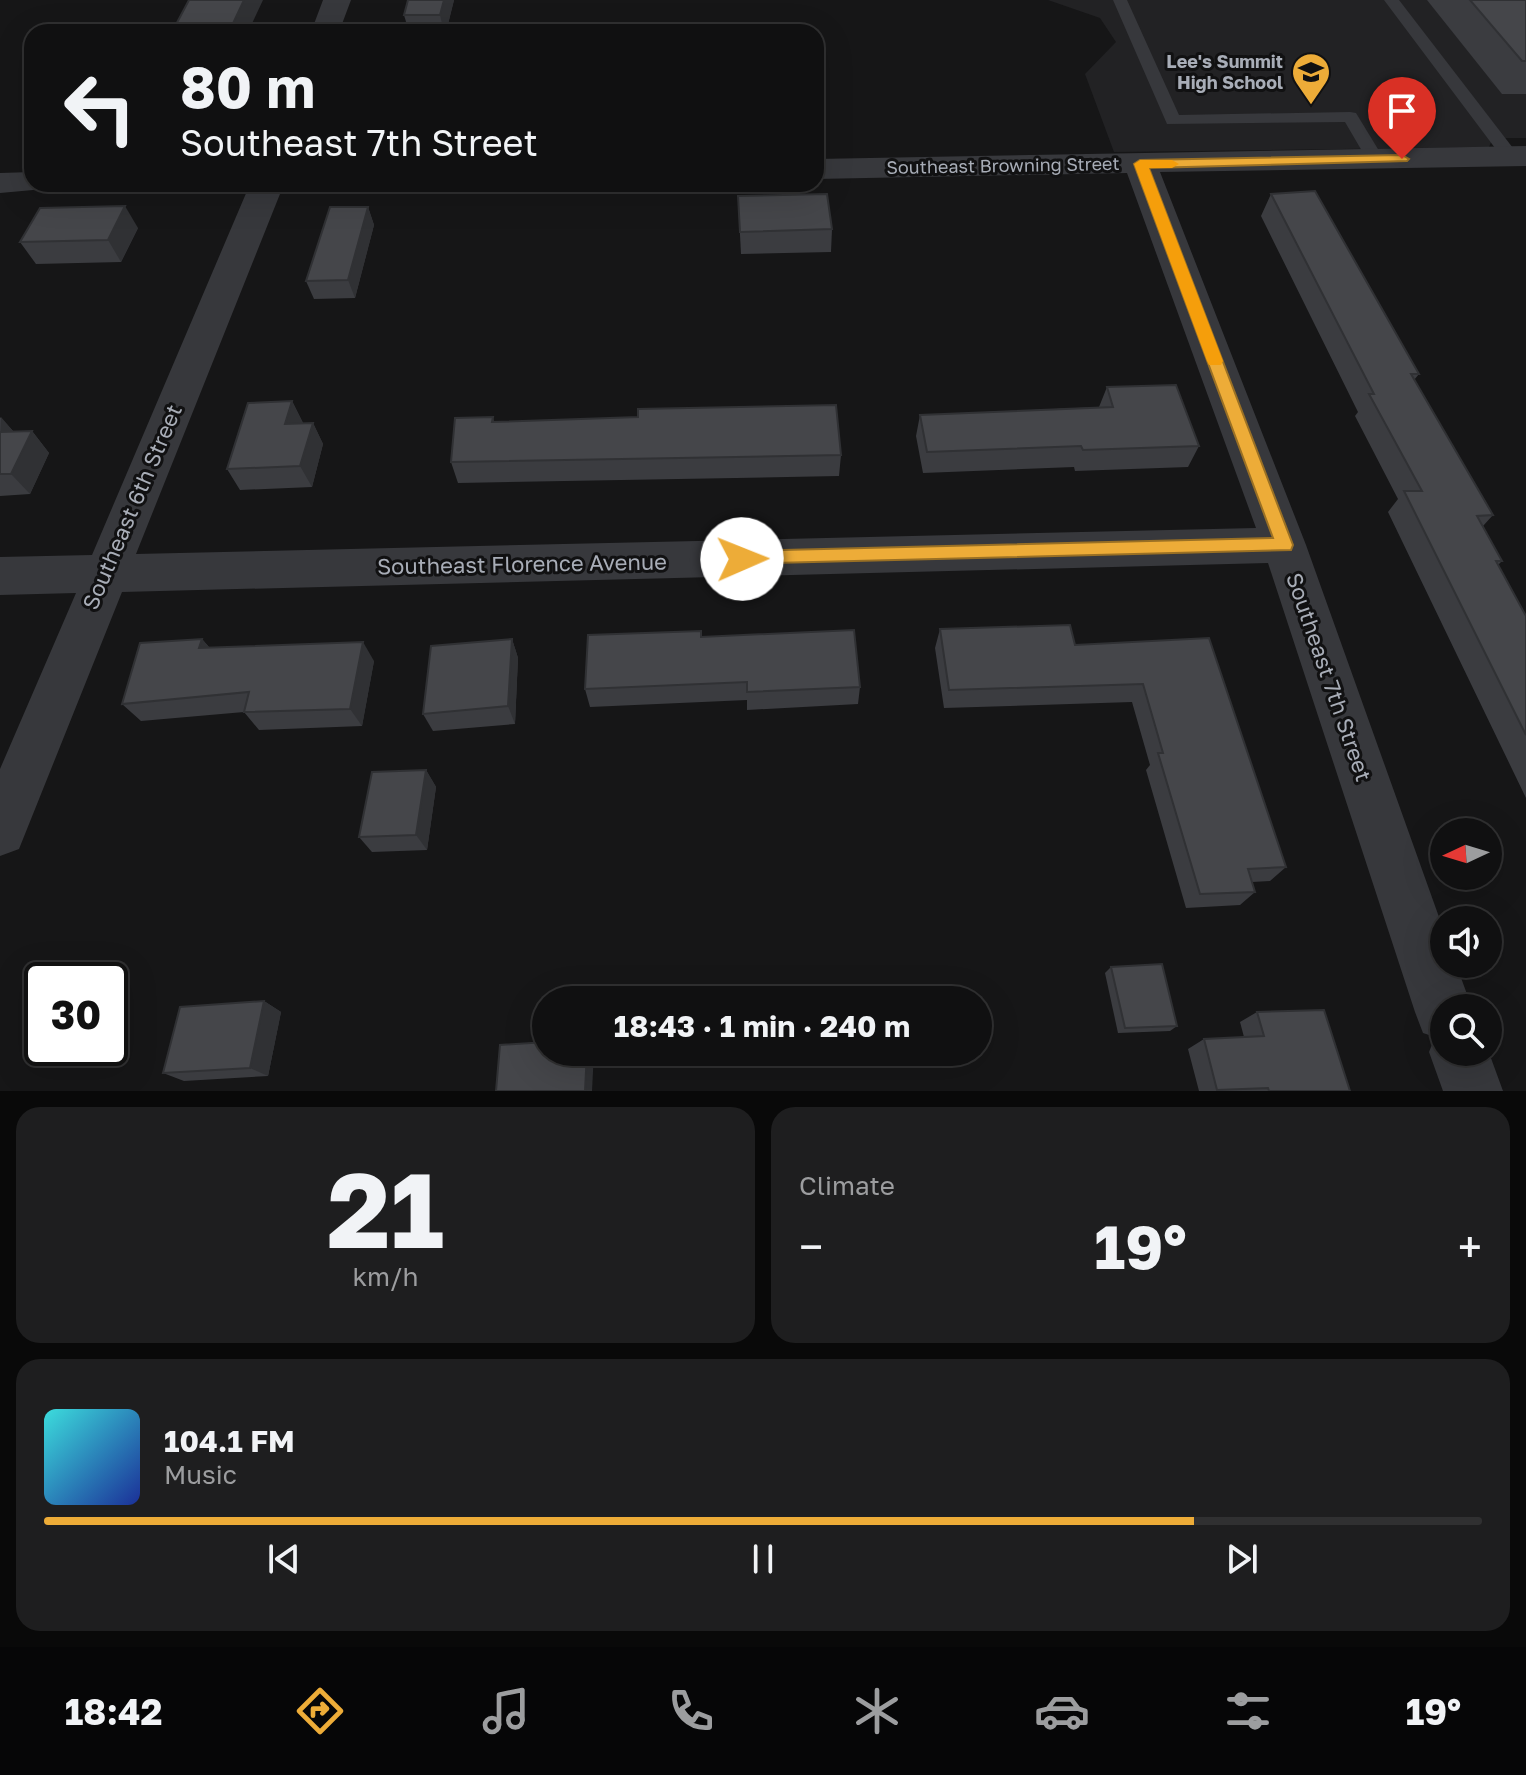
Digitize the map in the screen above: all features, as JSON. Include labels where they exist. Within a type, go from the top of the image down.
[{"type":"street","points":[[328,24],[337,0]]},
{"type":"street","name":"Southeast Browning Street","points":[[824,169],[1518,156]]},
{"type":"street","name":"Southeast 7th Street","points":[[1140,164],[1284,545],[1438,994]]},
{"type":"street","points":[[0,183],[24,182]]},
{"type":"street","name":"Southeast 6th Street","points":[[0,831],[264,192]]},
{"type":"street","name":"Southeast Florence Avenue","points":[[0,576],[1284,545]]},
{"type":"street","points":[[1464,1066],[1473,1091]]},
{"type":"lane","points":[[1120,0],[1173,120],[1350,117],[1375,159]]},
{"type":"lane","points":[[1391,0],[1518,156]]},
{"type":"shaded area","name":"Lee's Summit High School","points":[[1048,0],[1526,0],[1526,138],[1493,138],[1489,147],[1114,152],[1085,74],[1116,42],[1100,18]]},
{"type":"building","points":[[189,0],[244,0],[233,24],[176,24]]},
{"type":"building","points":[[408,0],[444,0],[440,15],[404,15]]},
{"type":"building","points":[[1470,0],[1526,0],[1526,61],[1522,61]]},
{"type":"building","points":[[1315,191],[1419,374],[1411,374],[1493,515],[1477,516],[1502,561],[1496,561],[1526,616],[1526,735],[1404,491],[1422,491],[1369,394],[1374,394],[1271,194]]},
{"type":"building","points":[[827,194],[832,229],[740,232],[738,196]]},
{"type":"building","points":[[125,206],[108,240],[20,242],[40,208]]},
{"type":"building","points":[[330,207],[368,207],[348,280],[306,281]]},
{"type":"building","points":[[1176,385],[1199,446],[1083,450],[1081,446],[927,452],[920,415],[1113,407],[1107,387]]},
{"type":"building","points":[[292,401],[285,424],[313,423],[300,466],[227,469],[248,403]]},
{"type":"building","points":[[836,405],[841,455],[451,462],[455,418],[493,417],[492,422],[638,417],[638,409]]},
{"type":"building","points":[[32,431],[11,474],[0,474],[0,432]]},
{"type":"building","points":[[1070,625],[1075,645],[1209,638],[1286,867],[1248,869],[1255,892],[1200,894],[1158,753],[1163,753],[1143,684],[949,690],[940,629]]},
{"type":"building","points":[[854,630],[860,687],[747,692],[747,682],[585,689],[588,635],[701,631],[701,637]]},
{"type":"building","points":[[202,639],[199,648],[363,642],[350,709],[244,712],[249,692],[122,704],[140,643]]},
{"type":"building","points":[[512,639],[508,706],[423,714],[431,646]]},
{"type":"building","points":[[426,770],[416,835],[359,837],[372,772]]},
{"type":"building","points":[[1162,964],[1177,1026],[1125,1028],[1111,967]]},
{"type":"building","points":[[264,1001],[250,1068],[163,1073],[180,1007]]},
{"type":"building","points":[[1324,1010],[1350,1091],[1217,1090],[1204,1039],[1264,1036],[1257,1012]]},
{"type":"building","points":[[532,1043],[532,1066],[586,1066],[585,1091],[496,1091],[500,1045]]},
{"type":"slow traffic","points":[[1172,164],[1140,164],[1215,361]]},
{"type":"place","name":"Lee's Summit High School","points":[[1311,106]]},
{"type":"route","points":[[742,559],[1284,545],[1140,164],[1402,159]]}]
